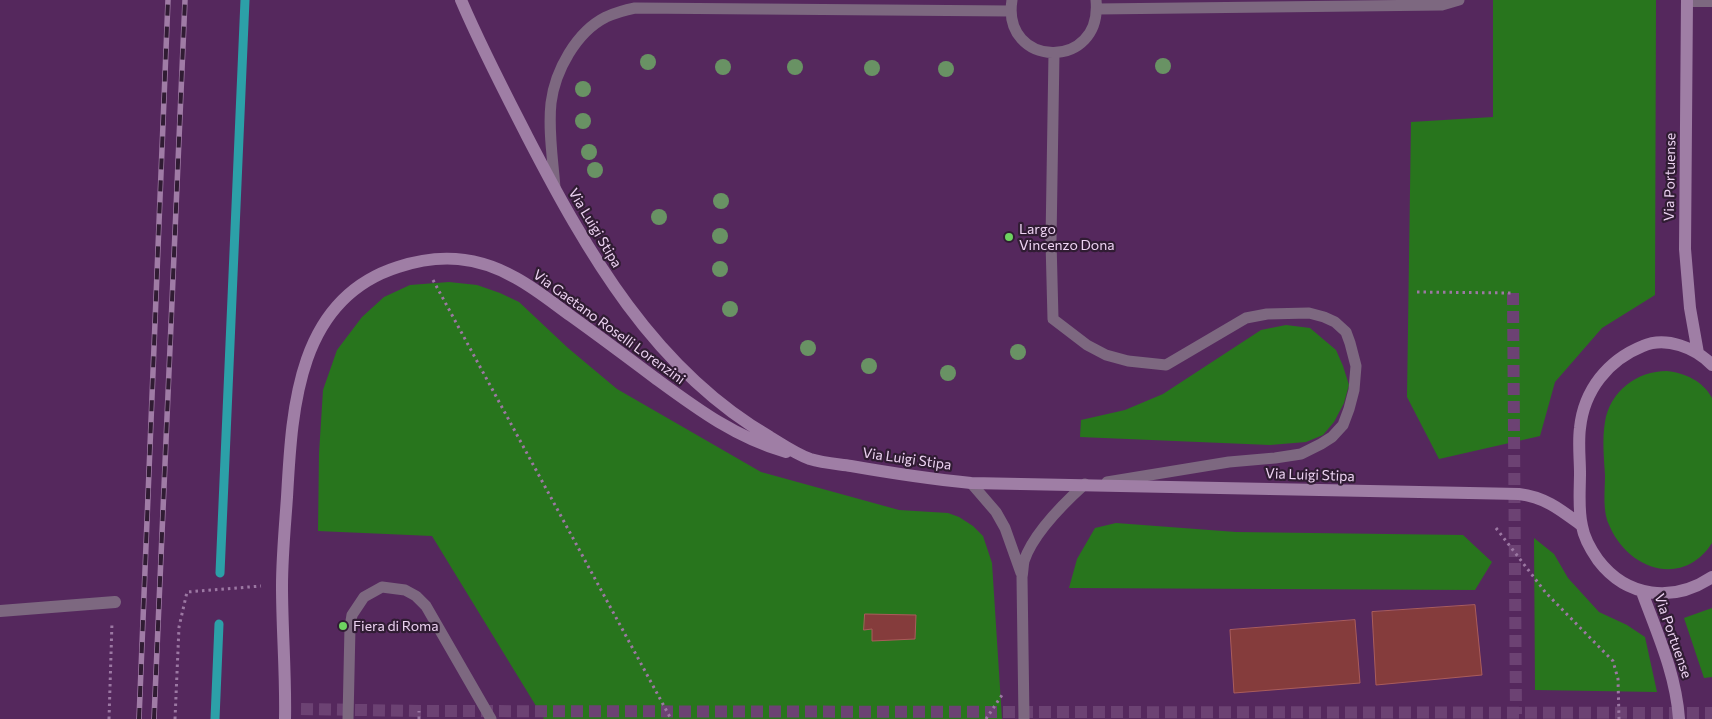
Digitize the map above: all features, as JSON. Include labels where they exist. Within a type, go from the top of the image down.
[{"type":"street","name":"Via Luigi Stipa","points":[[461,0],[479,42],[556,192],[609,281],[639,323],[697,384],[737,416],[786,447],[811,459],[971,483],[1519,494],[1538,497],[1581,525]]},
{"type":"street","points":[[1687,1],[1712,1]]},
{"type":"street","name":"Via Portuense","points":[[1687,1],[1684,249],[1690,308],[1698,354]]},
{"type":"street","name":"Via Gaetano Roselli Lorenzini","points":[[285,719],[282,584],[290,435],[294,409],[305,360],[322,327],[346,297],[360,285],[377,275],[408,264],[450,258],[482,262],[540,293],[693,406],[721,424],[768,447],[811,459]]},
{"type":"street","points":[[1712,365],[1698,354],[1681,346],[1665,342],[1648,344],[1620,358],[1606,370],[1593,386],[1586,402],[1579,431],[1581,525],[1589,545],[1603,566],[1619,580],[1642,592],[1661,594],[1683,591],[1699,586],[1712,577]]},
{"type":"street","name":"Via Portuense","points":[[1642,592],[1672,675],[1677,696],[1679,719]]},
{"type":"street","points":[[0,611],[115,602]]},
{"type":"lane","points":[[556,192],[550,129],[551,102],[558,76],[580,38],[605,18],[635,8],[1011,5],[1012,24],[1019,36],[1028,45],[1040,51],[1054,53],[1070,50],[1084,41],[1096,22],[1097,5],[1442,5],[1460,0]]},
{"type":"lane","points":[[1024,719],[1022,577],[1024,561],[1038,537],[1059,510],[1090,484],[1229,462],[1275,458],[1300,454],[1311,450],[1332,437],[1343,425],[1354,390],[1356,366],[1346,332],[1330,320],[1309,313],[1267,314],[1246,318],[1166,365],[1128,361],[1106,355],[1087,345],[1053,319],[1051,241],[1054,53]]},
{"type":"lane","points":[[971,483],[996,512],[1005,528],[1022,577]]},
{"type":"lane","points":[[348,719],[349,639],[352,615],[364,597],[382,587],[405,590],[416,596],[426,606],[491,719]]},
{"type":"path","points":[[430,274],[671,719]]},
{"type":"path","points":[[1417,292],[1512,293]]},
{"type":"path","points":[[1496,528],[1546,593],[1613,661],[1618,678],[1619,719]]},
{"type":"path","points":[[175,719],[179,627],[187,592],[282,584]]},
{"type":"path","points":[[109,719],[112,628]]},
{"type":"path","points":[[986,719],[1006,690]]},
{"type":"path","points":[[419,711],[419,719]]},
{"type":"green space","points":[[1493,0],[1656,0],[1655,295],[1602,328],[1555,382],[1540,436],[1439,459],[1407,397],[1411,122],[1493,117]]},
{"type":"green space","points":[[449,282],[477,285],[519,302],[568,348],[617,389],[761,472],[899,510],[948,513],[959,517],[973,526],[983,536],[992,563],[1002,719],[544,719],[432,536],[318,531],[319,454],[323,390],[337,350],[362,317],[384,297],[410,285]]},
{"type":"green space","points":[[1286,325],[1310,328],[1336,350],[1343,366],[1349,385],[1344,403],[1334,422],[1323,435],[1306,442],[1270,445],[1080,437],[1081,420],[1125,410],[1163,394],[1261,330]]},
{"type":"green space","points":[[1667,371],[1693,379],[1704,387],[1712,398],[1712,543],[1700,557],[1686,566],[1672,569],[1657,568],[1643,563],[1630,554],[1619,542],[1607,521],[1604,502],[1603,442],[1608,411],[1619,392],[1627,385],[1645,375]]},
{"type":"green space","points":[[1116,523],[1236,532],[1463,535],[1492,562],[1475,590],[1069,588],[1077,559],[1095,528]]},
{"type":"green space","points":[[1534,538],[1554,554],[1568,578],[1599,612],[1627,625],[1645,637],[1657,692],[1535,690]]},
{"type":"green space","points":[[1712,608],[1712,677],[1704,678],[1684,618]]},
{"type":"building","points":[[1475,605],[1482,675],[1376,685],[1372,612]]},
{"type":"building","points":[[865,614],[916,615],[915,639],[872,641],[872,629],[864,630]]},
{"type":"building","points":[[1355,620],[1360,683],[1234,693],[1230,630]]},
{"type":"waterway","points":[[220,573],[245,0]]},
{"type":"waterway","points":[[215,719],[219,624]]},
{"type":"tunnel","points":[[1513,293],[1516,714]]},
{"type":"tunnel","points":[[301,709],[419,711],[1712,713]]},
{"type":"railway","points":[[139,719],[168,0]]},
{"type":"railway","points":[[154,719],[185,0]]},
{"type":"place","name":"Largo Vincenzo Dona","points":[[1009,237]]},
{"type":"place","name":"Fiera di Roma","points":[[343,626]]}]
